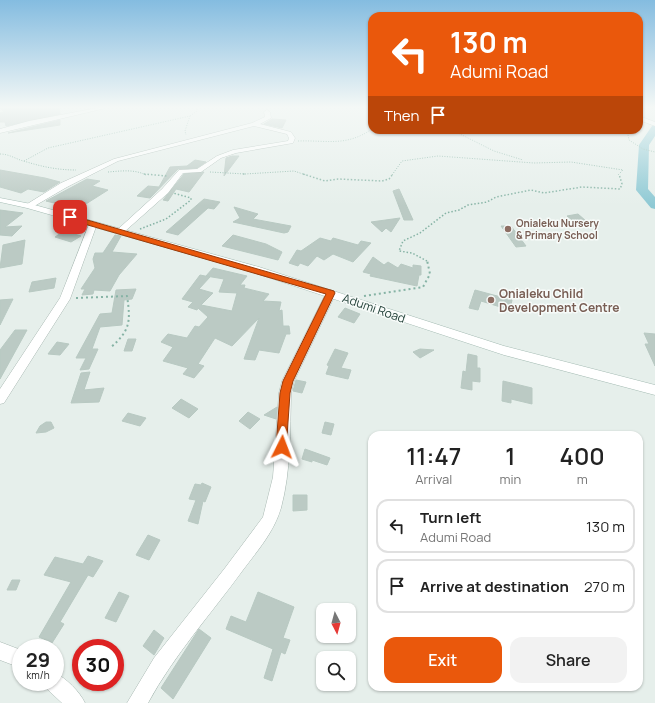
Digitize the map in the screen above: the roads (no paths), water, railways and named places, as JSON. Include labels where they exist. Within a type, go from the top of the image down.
[{"type":"main road","name":"Adumi Road","points":[[0,200],[28,206],[122,232],[331,293],[416,323],[591,375],[655,390]]},
{"type":"street","points":[[28,206],[92,171],[116,160],[194,141]]},
{"type":"street","points":[[122,232],[165,191],[176,176],[183,171],[199,171],[219,157],[234,151],[291,141]]},
{"type":"street","points":[[0,399],[64,299],[76,273],[93,224]]},
{"type":"street","points":[[137,703],[164,660],[228,578],[268,522],[274,505],[279,476],[285,393],[288,381],[331,293]]},
{"type":"street","points":[[0,651],[12,656]]},
{"type":"street","points":[[63,691],[75,703]]},
{"type":"waterway","points":[[647,141],[644,145],[642,190],[655,205]]},
{"type":"place","name":"Onialeku Nursery & Primary School","points":[[508,229]]},
{"type":"place","name":"Onialeku Child Development Centre","points":[[491,300]]}]
